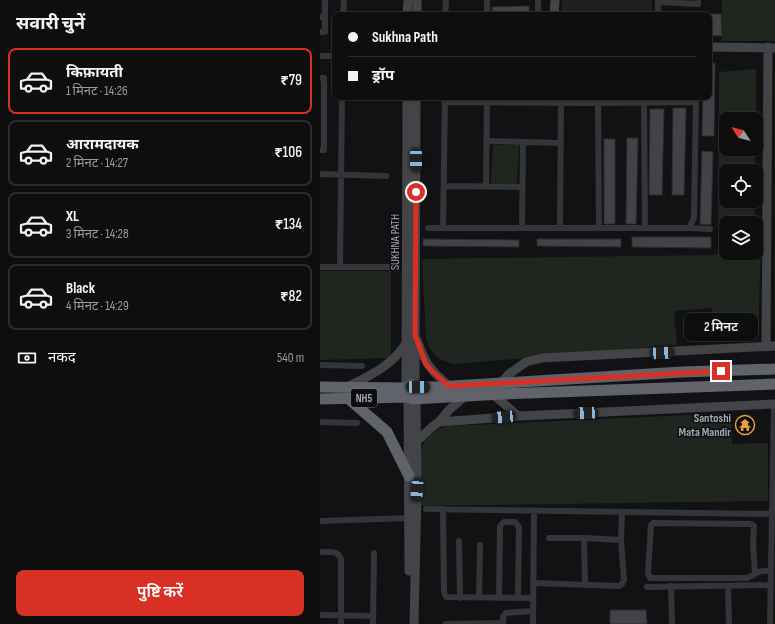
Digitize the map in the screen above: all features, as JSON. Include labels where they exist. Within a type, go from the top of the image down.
[{"type":"highway","name":"NH5","points":[[320,400],[349,399],[449,386],[682,372],[775,369]]},
{"type":"highway","name":"NH5","points":[[320,387],[346,387],[465,396],[775,384]]},
{"type":"highway","points":[[349,399],[387,432],[409,476]]},
{"type":"main road","points":[[408,0],[408,12]]},
{"type":"main road","points":[[417,0],[417,12]]},
{"type":"main road","points":[[554,0],[554,12]]},
{"type":"main road","points":[[501,383],[526,362],[542,358],[771,347],[771,48],[712,47]]},
{"type":"main road","name":"SUKHNA PATH","points":[[407,100],[407,342],[412,392]]},
{"type":"main road","name":"SUKHNA PATH","points":[[412,392],[415,335],[416,100]]},
{"type":"main road","points":[[415,335],[426,364],[449,386]]},
{"type":"main road","points":[[346,387],[386,366],[399,354],[407,342]]},
{"type":"main road","points":[[412,392],[416,442],[417,490],[414,624]]},
{"type":"main road","points":[[409,624],[409,476],[412,392]]},
{"type":"main road","points":[[493,394],[518,416]]},
{"type":"main road","points":[[416,442],[465,396]]},
{"type":"main road","points":[[439,422],[518,416],[774,404]]},
{"type":"street","points":[[320,32],[325,32],[322,17],[325,0]]},
{"type":"street","points":[[343,12],[344,0]]},
{"type":"street","points":[[445,12],[446,0]]},
{"type":"street","points":[[487,0],[487,12]]},
{"type":"street","points":[[538,0],[538,12]]},
{"type":"street","points":[[658,12],[658,1],[698,4],[698,0]]},
{"type":"street","points":[[320,56],[332,56]]},
{"type":"street","points":[[320,78],[324,78],[324,150],[320,150]]},
{"type":"street","points":[[340,267],[342,100]]},
{"type":"street","points":[[443,228],[445,100],[488,102],[562,102],[598,100],[644,102],[679,100]]},
{"type":"street","points":[[598,100],[599,228]]},
{"type":"street","points":[[690,228],[694,218],[696,100]]},
{"type":"street","points":[[486,186],[488,102]]},
{"type":"street","points":[[560,227],[562,102]]},
{"type":"street","points":[[644,102],[645,227]]},
{"type":"street","points":[[487,141],[561,143]]},
{"type":"street","points":[[522,142],[522,228]]},
{"type":"street","points":[[320,174],[386,176]]},
{"type":"street","points":[[444,186],[522,187]]},
{"type":"street","points":[[428,228],[645,227],[710,229]]},
{"type":"street","points":[[320,267],[390,267]]},
{"type":"street","points":[[320,365],[362,366]]},
{"type":"street","points":[[770,624],[770,571],[774,487],[774,404]]},
{"type":"street","points":[[320,422],[357,423]]},
{"type":"street","points":[[426,509],[772,514]]},
{"type":"street","points":[[443,509],[444,594],[446,597],[533,598]]},
{"type":"street","points":[[533,624],[534,511]]},
{"type":"street","points":[[533,583],[618,586],[622,584],[624,580],[621,540],[622,512]]},
{"type":"street","points":[[320,521],[409,518]]},
{"type":"street","points":[[499,598],[500,526],[504,522],[515,522],[519,527],[518,598]]},
{"type":"street","points":[[755,574],[753,543],[754,526],[751,524],[653,523],[651,525],[648,573],[652,579],[746,578],[755,574],[760,570],[770,571]]},
{"type":"street","points":[[549,538],[621,540]]},
{"type":"street","points":[[584,538],[585,584]]},
{"type":"street","points":[[459,541],[460,598]]},
{"type":"street","points":[[479,598],[480,545]]},
{"type":"street","points":[[320,552],[336,552],[340,555],[341,624]]},
{"type":"street","points":[[372,624],[374,553]]},
{"type":"street","points":[[647,587],[770,585]]},
{"type":"street","points":[[671,586],[672,624]]},
{"type":"street","points":[[728,586],[729,624]]},
{"type":"street","points":[[446,624],[503,624],[503,617],[506,613],[533,611]]},
{"type":"street","points":[[320,615],[373,616]]},
{"type":"shaded area","points":[[562,0],[652,0],[652,12],[562,12]]},
{"type":"shaded area","points":[[722,0],[775,0],[775,41],[722,41]]},
{"type":"shaded area","points":[[756,69],[756,112],[719,112],[719,156],[755,156],[755,164],[719,164],[719,208],[755,208],[754,216],[719,216],[718,233],[719,72]]},
{"type":"shaded area","points":[[493,145],[519,145],[517,184],[491,183]]},
{"type":"shaded area","points":[[719,254],[719,260],[761,260],[758,338],[715,342],[712,308],[674,311],[677,345],[455,364],[441,359],[433,353],[426,339],[422,259],[713,255]]},
{"type":"shaded area","points":[[320,271],[391,271],[391,358],[320,360]]},
{"type":"shaded area","points":[[731,413],[732,444],[768,443],[768,501],[419,506],[419,466],[422,447],[432,434],[448,426]]},
{"type":"building","points":[[529,6],[529,12],[492,12],[492,7]]},
{"type":"building","points":[[712,14],[721,14],[722,36],[712,35]]},
{"type":"building","points":[[712,63],[715,63],[714,136],[702,136],[703,100],[712,100]]},
{"type":"building","points":[[673,108],[686,108],[684,195],[672,195]]},
{"type":"building","points":[[650,109],[664,109],[662,195],[649,195]]},
{"type":"building","points":[[627,138],[638,138],[636,224],[626,224]]},
{"type":"building","points":[[604,139],[615,139],[615,224],[604,224]]},
{"type":"building","points":[[702,151],[713,152],[711,225],[700,224]]},
{"type":"building","points":[[632,237],[711,237],[711,248],[632,247]]},
{"type":"building","points":[[423,239],[519,240],[519,247],[423,246]]},
{"type":"building","points":[[537,239],[621,239],[621,247],[537,246]]},
{"type":"building","points":[[610,610],[646,610],[647,624],[610,624]]},
{"type":"place","name":"Santoshi Mata Mandir","points":[[745,425]]},
{"type":"route","points":[[416,192],[415,335],[426,364],[449,386],[721,371]]}]
